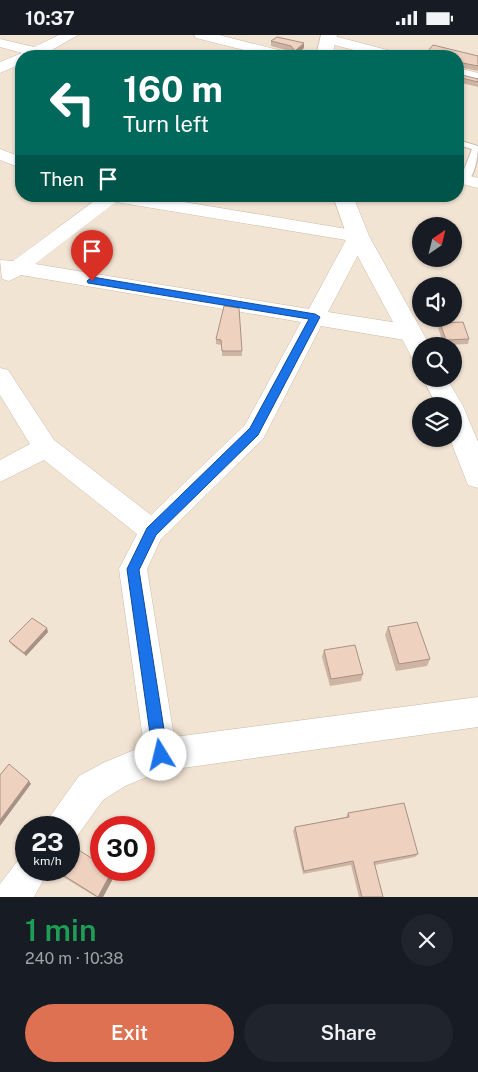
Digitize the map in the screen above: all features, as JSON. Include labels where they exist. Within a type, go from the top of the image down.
[{"type":"street","points":[[40,50],[71,35]]},
{"type":"street","points":[[201,35],[261,50]]},
{"type":"street","points":[[326,50],[329,37],[373,50]]},
{"type":"street","points":[[0,43],[15,50]]},
{"type":"street","points":[[0,68],[15,62]]},
{"type":"street","points":[[464,74],[478,78]]},
{"type":"street","points":[[0,154],[15,160]]},
{"type":"street","points":[[6,271],[104,202]]},
{"type":"street","points":[[149,202],[358,236]]},
{"type":"street","points":[[345,202],[358,236],[413,337]]},
{"type":"street","points":[[161,755],[133,569],[152,531],[254,431],[358,236]]},
{"type":"street","points":[[6,271],[411,333]]},
{"type":"street","points":[[0,377],[45,447],[152,531]]},
{"type":"street","points":[[462,436],[478,477]]},
{"type":"street","points":[[0,473],[45,447]]},
{"type":"street","points":[[71,816],[91,788],[114,774],[161,755],[478,712]]},
{"type":"street","points":[[13,897],[24,881]]},
{"type":"lane","points":[[464,145],[477,148],[467,181]]},
{"type":"shaded area","points":[[0,35],[478,35],[478,897],[0,897]]},
{"type":"building","points":[[277,37],[304,43],[294,50],[291,46],[271,41]]},
{"type":"building","points":[[433,45],[453,50],[429,50]]},
{"type":"building","points":[[464,53],[478,56],[478,66],[464,63]]},
{"type":"building","points":[[464,76],[478,79],[478,82],[464,78]]},
{"type":"building","points":[[224,306],[239,308],[242,351],[222,351],[221,340],[216,339]]},
{"type":"building","points":[[462,322],[469,339],[445,337],[441,327],[462,327]]},
{"type":"building","points":[[32,618],[47,628],[24,653],[9,641]]},
{"type":"building","points":[[417,622],[430,659],[399,664],[388,627]]},
{"type":"building","points":[[355,645],[363,674],[331,679],[324,650]]},
{"type":"building","points":[[9,764],[29,781],[0,820],[0,775]]},
{"type":"building","points":[[404,803],[418,854],[374,862],[383,897],[362,897],[353,861],[304,871],[295,827],[349,817],[348,813]]},
{"type":"building","points":[[80,851],[90,857],[90,881],[107,881],[98,897],[73,881],[80,881]]},
{"type":"route","points":[[92,281],[315,317],[254,431],[152,531],[133,569],[161,755]]}]
